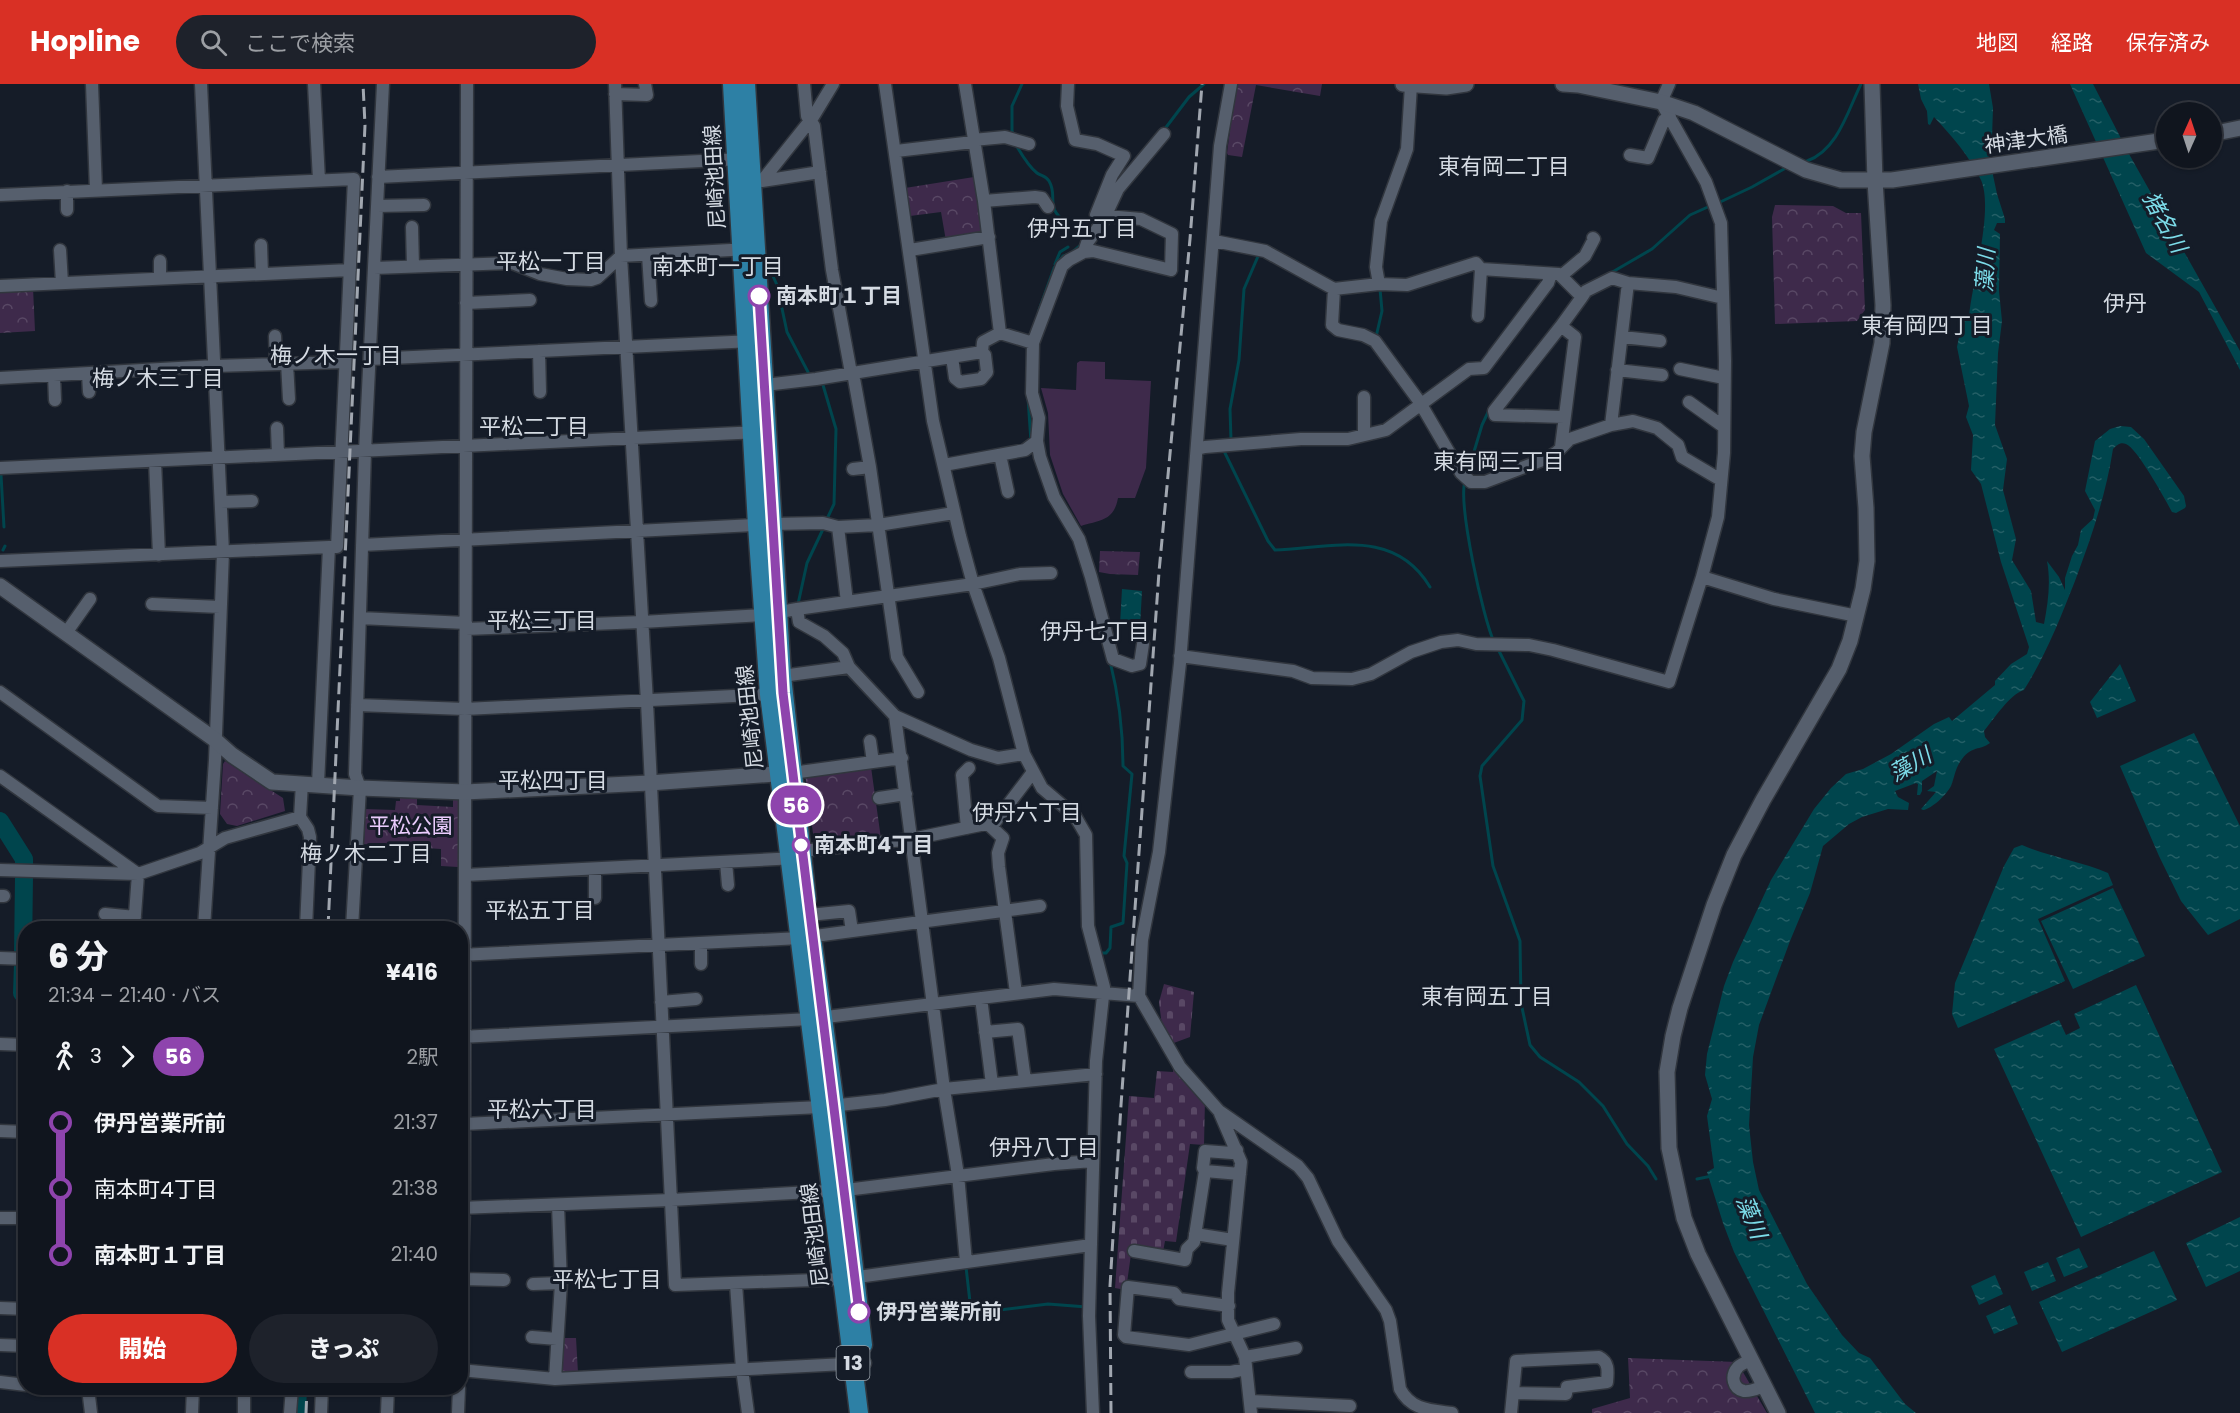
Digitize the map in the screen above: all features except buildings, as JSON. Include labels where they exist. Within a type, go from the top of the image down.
[{"type":"main road","name":"尼崎池田線","points":[[732,84],[743,159],[770,613],[786,774],[809,915],[806,937]]},
{"type":"main road","name":"尼崎池田線","points":[[746,84],[743,159],[757,182],[749,249]]},
{"type":"main road","name":"尼崎池田線","points":[[755,341],[765,384],[759,432]]},
{"type":"main road","name":"尼崎池田線","points":[[798,856],[859,1363],[860,1413]]},
{"type":"main road","name":"尼崎池田線","points":[[859,1363],[872,1413]]},
{"type":"street","points":[[92,84],[96,190]]},
{"type":"street","points":[[201,84],[223,552],[212,808],[204,921]]},
{"type":"street","points":[[314,84],[319,180]]},
{"type":"street","points":[[352,921],[360,788],[355,774],[365,452],[383,84]]},
{"type":"street","points":[[464,921],[467,84]]},
{"type":"street","points":[[645,84],[647,95],[615,89],[621,256],[675,1285],[736,1284],[849,1277],[1091,1245]]},
{"type":"street","points":[[804,84],[807,116],[814,126],[832,270],[870,467],[897,657],[918,692]]},
{"type":"street","points":[[757,182],[810,120],[833,84]]},
{"type":"street","points":[[885,84],[933,421],[973,584],[999,658],[1024,754],[1042,788],[1075,816],[1086,835],[1088,926],[1104,987],[1096,1074],[1093,1161],[1089,1316],[1093,1413]]},
{"type":"street","points":[[965,84],[984,201],[1000,333]]},
{"type":"street","points":[[1068,84],[1067,106],[1075,140],[1097,144],[1124,156],[1112,175],[1096,214],[1141,219],[1172,234],[1171,270],[1096,251],[1084,252],[1069,260],[1062,266],[1034,343],[1032,393],[1039,418],[1034,444],[1054,497],[1082,549],[1092,577],[1113,659],[1132,666],[1140,664],[1143,644]]},
{"type":"street","points":[[1231,84],[1221,146],[1180,656],[1159,852],[1142,940],[1139,996],[1180,1067],[1219,1111],[1298,1166],[1308,1178],[1338,1241],[1386,1310],[1390,1321],[1400,1389],[1404,1396],[1410,1403],[1422,1409],[1446,1413]]},
{"type":"street","points":[[1379,284],[1376,267],[1381,221],[1407,149],[1407,84],[1446,87],[1466,84]]},
{"type":"street","name":"神津大橋","points":[[1563,84],[1661,102],[1694,113],[1816,174],[1841,180],[1875,182],[1892,180],[2156,141]]},
{"type":"street","points":[[1180,656],[1293,670],[1312,678],[1352,679],[1371,674],[1411,652],[1441,642],[1458,640],[1476,644],[1529,645],[1669,682],[1718,517],[1724,427],[1724,378],[1721,223],[1706,182],[1661,102],[1669,84]]},
{"type":"street","points":[[1778,1413],[1698,1254],[1684,1218],[1669,1148],[1667,1072],[1680,1008],[1714,905],[1730,865],[1763,800],[1839,669],[1857,616],[1867,561],[1862,456],[1864,432],[1882,343],[1884,305],[1875,182],[1872,84]]},
{"type":"street","points":[[1630,155],[1648,158],[1664,120],[1670,117]]},
{"type":"street","points":[[1084,252],[1118,189],[1164,134]]},
{"type":"street","points":[[896,151],[1001,137],[1020,141]]},
{"type":"street","points":[[378,177],[743,159]]},
{"type":"street","points":[[757,182],[820,172]]},
{"type":"street","points":[[0,195],[354,179],[337,547],[0,560]]},
{"type":"street","points":[[67,191],[67,210]]},
{"type":"street","points":[[984,201],[1035,197],[1042,198],[1048,207]]},
{"type":"street","points":[[377,206],[424,205]]},
{"type":"street","points":[[412,227],[413,266]]},
{"type":"street","points":[[910,250],[989,237]]},
{"type":"street","points":[[1197,449],[1301,439],[1348,439],[1386,430],[1469,369],[1484,368],[1548,283],[1585,256],[1593,238]]},
{"type":"street","points":[[1214,240],[1265,251],[1334,289],[1379,284],[1407,285],[1476,263],[1481,269],[1478,316]]},
{"type":"street","points":[[261,245],[262,274]]},
{"type":"street","points":[[374,268],[512,263],[540,274],[567,279],[591,280],[597,278],[621,256],[749,249]]},
{"type":"street","points":[[60,250],[62,283]]},
{"type":"street","points":[[648,255],[651,301]]},
{"type":"street","points":[[160,261],[160,278]]},
{"type":"street","points":[[1481,269],[1556,275],[1582,297]]},
{"type":"street","points":[[0,286],[350,270]]},
{"type":"street","points":[[1564,417],[1495,415],[1494,411],[1586,291],[1612,278],[1628,283],[1676,287],[1723,298]]},
{"type":"street","points":[[1611,425],[1628,283]]},
{"type":"street","points":[[1334,289],[1332,325],[1338,330],[1373,339],[1421,404],[1466,478],[1475,483],[1485,482],[1548,458],[1570,439],[1611,425],[1633,421],[1652,425],[1678,445],[1682,457],[1721,480]]},
{"type":"street","points":[[466,303],[530,300]]},
{"type":"street","points":[[1561,326],[1575,338],[1561,447]]},
{"type":"street","points":[[952,357],[955,378],[960,382],[981,379],[987,372],[985,355],[982,352],[983,342],[1000,333],[1011,334],[1034,343]]},
{"type":"street","points":[[275,336],[289,399]]},
{"type":"street","points":[[1622,337],[1660,341]]},
{"type":"street","points":[[370,359],[755,341]]},
{"type":"street","points":[[539,351],[540,392]]},
{"type":"street","points":[[765,384],[816,380],[926,362],[935,358],[982,352]]},
{"type":"street","points":[[0,378],[214,366],[345,362]]},
{"type":"street","points":[[1680,369],[1724,378]]},
{"type":"street","points":[[1617,370],[1662,375]]},
{"type":"street","points":[[88,374],[88,392]]},
{"type":"street","points":[[54,375],[55,400]]},
{"type":"street","points":[[1364,397],[1364,435]]},
{"type":"street","points":[[1689,402],[1724,427]]},
{"type":"street","points":[[277,428],[278,455]]},
{"type":"street","points":[[0,468],[759,432]]},
{"type":"street","points":[[944,465],[1000,455],[1034,444]]},
{"type":"street","points":[[1000,455],[1008,492]]},
{"type":"street","points":[[156,461],[159,555]]},
{"type":"street","points":[[854,469],[870,467]]},
{"type":"street","points":[[221,502],[252,501]]},
{"type":"street","points":[[362,545],[764,525],[823,523],[838,527],[878,525],[954,513]]},
{"type":"street","points":[[838,527],[846,602]]},
{"type":"street","points":[[318,784],[329,547]]},
{"type":"street","points":[[360,618],[466,626],[642,622],[770,613],[973,584],[1020,574],[1051,573]]},
{"type":"street","points":[[1702,577],[1774,599],[1857,616]]},
{"type":"street","points":[[0,586],[272,782],[465,792],[786,774],[902,759]]},
{"type":"street","points":[[66,633],[90,599]]},
{"type":"street","points":[[157,606],[220,607]]},
{"type":"street","points":[[797,609],[799,622],[824,636],[843,653],[849,667],[895,716],[962,746],[998,758],[1024,754]]},
{"type":"street","points":[[357,705],[465,709],[646,702],[778,688],[849,667]]},
{"type":"street","points":[[0,692],[158,806],[212,808]]},
{"type":"street","points":[[895,716],[944,1089],[958,1175],[966,1262]]},
{"type":"street","points":[[870,741],[873,762]]},
{"type":"street","points":[[968,828],[962,775],[969,768]]},
{"type":"street","points":[[465,875],[726,862],[798,856],[912,839],[995,822],[1033,772]]},
{"type":"street","points":[[0,776],[138,874]]},
{"type":"street","points":[[302,783],[300,817],[308,828],[310,837],[306,921]]},
{"type":"street","points":[[879,798],[906,794]]},
{"type":"street","points":[[0,870],[138,874],[209,849],[225,838],[300,817]]},
{"type":"street","points":[[988,824],[1003,838],[998,853],[1016,993]]},
{"type":"street","points":[[726,862],[728,885]]},
{"type":"street","points":[[595,869],[595,898]]},
{"type":"street","points":[[135,921],[138,874]]},
{"type":"street","points":[[468,955],[806,937],[1040,906]]},
{"type":"street","points":[[809,915],[849,911],[852,932]]},
{"type":"street","points":[[105,914],[128,921]]},
{"type":"street","points":[[701,943],[701,964]]},
{"type":"street","points":[[0,958],[18,959]]},
{"type":"street","points":[[468,1037],[816,1018],[1054,988],[1139,996]]},
{"type":"street","points":[[981,998],[992,1084]]},
{"type":"street","points":[[661,1002],[696,999]]},
{"type":"street","points":[[985,1032],[1018,1029],[1025,1080]]},
{"type":"street","points":[[0,1044],[18,1045]]},
{"type":"street","points":[[468,1125],[828,1106],[885,1100],[944,1089],[1096,1074]]},
{"type":"street","points":[[1219,1111],[1242,1162],[1233,1240],[1228,1320],[1246,1363],[1250,1407],[1350,1406]]},
{"type":"street","points":[[0,1131],[18,1132]]},
{"type":"street","points":[[1134,1251],[1185,1260],[1187,1249],[1194,1242],[1205,1171],[1203,1168],[1205,1151],[1232,1153],[1237,1150]]},
{"type":"street","points":[[468,1208],[839,1191],[958,1175],[1093,1161]]},
{"type":"street","points":[[1205,1171],[1240,1174]]},
{"type":"street","points":[[555,1379],[561,1283],[558,1205]]},
{"type":"street","points":[[0,1218],[18,1218]]},
{"type":"street","points":[[1195,1234],[1233,1240]]},
{"type":"street","points":[[468,1272],[504,1280]]},
{"type":"street","points":[[533,1284],[561,1283]]},
{"type":"street","points":[[736,1284],[742,1368],[748,1413]]},
{"type":"street","points":[[1228,1306],[1179,1299],[1174,1293],[1128,1287],[1124,1335],[1189,1345],[1274,1324]]},
{"type":"street","points":[[0,1308],[18,1309]]},
{"type":"street","points":[[532,1337],[557,1339]]},
{"type":"street","points":[[0,1345],[18,1346]]},
{"type":"street","points":[[1191,1372],[1231,1372],[1246,1363],[1296,1348]]},
{"type":"street","points":[[1511,1413],[1516,1361],[1599,1357],[1605,1360],[1608,1368],[1607,1382],[1567,1387],[1566,1394],[1513,1394]]},
{"type":"street","points":[[1751,1359],[1740,1365],[1734,1373],[1733,1380],[1736,1387],[1750,1390],[1764,1386]]},
{"type":"street","points":[[468,1371],[555,1379],[859,1363]]},
{"type":"street","points":[[0,1382],[18,1384]]},
{"type":"street","points":[[89,1395],[92,1413]]},
{"type":"street","points":[[192,1413],[193,1395]]},
{"type":"street","points":[[244,1395],[244,1413]]},
{"type":"street","points":[[290,1413],[291,1395]]},
{"type":"street","points":[[321,1413],[322,1395]]},
{"type":"street","points":[[387,1413],[388,1395]]},
{"type":"street","points":[[458,1413],[459,1395]]},
{"type":"green space","points":[[1236,84],[1322,84],[1320,96],[1256,85],[1242,157],[1227,153]]},
{"type":"green space","points":[[974,177],[982,232],[979,235],[946,241],[941,212],[910,216],[905,188]]},
{"type":"green space","points":[[1775,205],[1833,206],[1846,213],[1861,213],[1865,310],[1857,321],[1775,324],[1772,217]]},
{"type":"green space","points":[[33,288],[35,331],[0,333],[0,290]]},
{"type":"green space","points":[[1080,361],[1105,362],[1105,379],[1151,381],[1146,468],[1135,498],[1118,498],[1110,515],[1100,521],[1081,526],[1063,494],[1050,455],[1048,413],[1041,388],[1076,390],[1077,363]]},
{"type":"green space","points":[[1100,551],[1140,552],[1138,575],[1099,572]]},
{"type":"green space","points":[[225,761],[283,798],[285,811],[237,826],[227,824],[220,814]]},
{"type":"green space","points":[[871,767],[881,839],[815,848],[805,775]]},
{"type":"green space","name":"平松公園","points":[[400,798],[417,799],[417,805],[453,807],[453,800],[459,800],[461,804],[458,867],[441,866],[441,849],[364,844],[365,809],[395,810],[396,801],[400,801]]},
{"type":"green space","points":[[1164,984],[1194,992],[1190,1037],[1171,1044],[1162,1026],[1159,1002]]},
{"type":"green space","points":[[1173,1065],[1205,1099],[1204,1145],[1190,1144],[1176,1242],[1165,1241],[1163,1252],[1132,1247],[1126,1290],[1115,1288],[1129,1096],[1154,1098],[1157,1071],[1173,1072]]},
{"type":"green space","points":[[562,1338],[576,1338],[578,1373],[561,1373]]},
{"type":"green space","points":[[1628,1358],[1737,1362],[1767,1413],[1592,1413],[1592,1409],[1630,1398]]},
{"type":"water","name":"藻川","points":[[1918,84],[1989,84],[1993,108],[1992,137],[1987,147],[2005,219],[2005,223],[1997,223],[1994,230],[2000,234],[1999,291],[2002,321],[1998,353],[1995,425],[2007,459],[2003,490],[2016,539],[2012,560],[2031,591],[2036,622],[2044,624],[2049,585],[2047,561],[2065,590],[2065,578],[2078,545],[2081,530],[2093,519],[2095,510],[2085,491],[2095,441],[2110,429],[2120,426],[2131,427],[2144,439],[2184,496],[2186,506],[2176,513],[2172,512],[2137,454],[2126,444],[2119,444],[2114,448],[2092,532],[2058,623],[2024,690],[2008,702],[1984,731],[1990,743],[1973,750],[1962,759],[1951,786],[1931,807],[1921,809],[1936,792],[1927,791],[1934,786],[1937,771],[1922,781],[1920,795],[1917,795],[1918,784],[1916,783],[1895,791],[1898,797],[1909,803],[1908,810],[1888,809],[1862,817],[1849,824],[1823,846],[1810,893],[1759,1025],[1753,1057],[1749,1125],[1753,1162],[1759,1190],[1807,1284],[1842,1335],[1859,1353],[1870,1358],[1905,1404],[1916,1413],[1815,1413],[1734,1252],[1707,1172],[1714,1168],[1707,1116],[1712,1099],[1705,1075],[1707,1054],[1724,986],[1771,880],[1814,809],[1831,788],[1846,774],[1863,769],[1891,754],[1934,724],[1949,717],[1952,721],[1995,685],[1995,681],[2011,664],[2027,654],[2029,647],[2001,562],[1981,484],[1971,470],[1973,435],[1966,417],[1969,406],[1957,347],[1960,332],[1959,321],[1962,315],[1969,317],[1984,227],[1984,193],[1977,171],[1954,139],[1934,117],[1930,125],[1928,124],[1927,111],[1921,99]]},
{"type":"water","name":"猪名川","points":[[2070,84],[2093,84],[2129,154],[2240,351],[2240,370],[2199,292],[2146,253]]},
{"type":"water","points":[[1122,589],[1142,591],[1140,627],[1120,625]]},
{"type":"water","points":[[2120,664],[2136,701],[2097,718],[2090,702]]},
{"type":"water","points":[[2194,733],[2240,826],[2240,919],[2208,935],[2181,901],[2120,766]]},
{"type":"water","points":[[2022,845],[2108,873],[2113,885],[2038,919],[2065,981],[1958,1028],[1952,1014],[1955,983],[2004,866],[2014,848]]},
{"type":"water","points":[[2113,888],[2145,956],[2073,989],[2041,921]]},
{"type":"water","points":[[2136,985],[2222,1172],[2081,1237],[1994,1049],[2059,1020],[2066,1035],[2080,1028],[2074,1014]]},
{"type":"water","points":[[2240,1217],[2240,1271],[2206,1287],[2186,1243]]},
{"type":"water","points":[[2079,1248],[2088,1267],[2064,1277],[2056,1258]]},
{"type":"water","points":[[2154,1251],[2177,1300],[2062,1352],[2039,1302]]},
{"type":"water","points":[[2048,1262],[2056,1281],[2032,1291],[2024,1272]]},
{"type":"water","points":[[1995,1275],[2003,1294],[1979,1305],[1971,1286]]},
{"type":"water","points":[[2010,1305],[2018,1324],[1994,1334],[1986,1316]]},
{"type":"waterway","points":[[1014,136],[1012,106],[1022,84]]},
{"type":"waterway","points":[[1164,130],[1189,97],[1204,84]]},
{"type":"waterway","points":[[1807,161],[1818,156],[1834,139],[1861,84]]},
{"type":"waterway","points":[[1016,145],[1031,167],[1049,181],[1053,192],[1055,212],[1067,223]]},
{"type":"waterway","points":[[1716,204],[1784,169]]},
{"type":"waterway","points":[[1609,274],[1652,249],[1690,215],[1710,206]]},
{"type":"waterway","points":[[1039,310],[1054,268],[1063,256],[1070,254],[1082,244]]},
{"type":"waterway","points":[[1055,264],[1060,252],[1068,247]]},
{"type":"waterway","points":[[1231,440],[1230,409],[1239,360],[1244,289],[1259,254]]},
{"type":"waterway","points":[[772,274],[777,285],[787,332],[808,372]]},
{"type":"waterway","points":[[1376,337],[1382,311],[1380,289]]},
{"type":"waterway","points":[[823,385],[836,429],[834,504],[826,521]]},
{"type":"waterway","points":[[1028,398],[1031,442]]},
{"type":"waterway","points":[[1467,475],[1482,425],[1490,408]]},
{"type":"waterway","points":[[1224,451],[1268,541],[1275,550],[1339,545],[1380,548],[1398,556],[1415,568],[1430,587]]},
{"type":"waterway","points":[[1,475],[4,527]]},
{"type":"waterway","points":[[1465,481],[1468,536],[1484,610],[1494,642]]},
{"type":"waterway","points":[[798,604],[807,563],[824,527]]},
{"type":"waterway","points":[[3,550],[5,546]]},
{"type":"waterway","points":[[1497,647],[1524,701],[1522,720],[1482,766],[1480,776],[1493,866],[1520,941],[1521,1003],[1530,1045],[1540,1057],[1579,1082],[1603,1106],[1627,1144],[1648,1166],[1656,1179]]},
{"type":"waterway","points":[[1100,953],[1106,953],[1110,948],[1111,927],[1123,923],[1127,863],[1124,856],[1132,774],[1123,766],[1120,714],[1110,661]]},
{"type":"waterway","points":[[0,821],[24,859],[24,868]]},
{"type":"waterway","points":[[23,921],[24,877]]},
{"type":"waterway","points":[[1697,1179],[1712,1176]]},
{"type":"waterway","points":[[966,1267],[971,1311],[975,1313],[1048,1304],[1087,1307]]},
{"type":"waterway","points":[[297,1413],[298,1395]]},
{"type":"railway","points":[[328,921],[365,125],[363,84]]},
{"type":"railway","points":[[1111,1413],[1110,1286],[1121,1105],[1159,572],[1202,84]]},
{"type":"railway","points":[[306,1413],[307,1395]]},
{"type":"bus line","name":"56","points":[[759,296],[783,693],[846,1190],[859,1312]]},
{"type":"place","name":"南本町１丁目","points":[[759,296]]},
{"type":"place","name":"南本町4丁目","points":[[801,845]]},
{"type":"place","name":"伊丹営業所前","points":[[859,1312]]},
{"type":"district","name":"東有岡二丁目","points":[[1504,166]]},
{"type":"district","name":"伊丹五丁目","points":[[1082,228]]},
{"type":"district","name":"平松一丁目","points":[[551,261]]},
{"type":"district","name":"南本町一丁目","points":[[718,266]]},
{"type":"district","name":"伊丹","points":[[2125,303]]},
{"type":"district","name":"東有岡四丁目","points":[[1927,325]]},
{"type":"district","name":"梅ノ木一丁目","points":[[336,355]]},
{"type":"district","name":"梅ノ木三丁目","points":[[158,378]]},
{"type":"district","name":"平松二丁目","points":[[534,426]]},
{"type":"district","name":"東有岡三丁目","points":[[1499,461]]},
{"type":"district","name":"平松三丁目","points":[[542,620]]},
{"type":"district","name":"伊丹七丁目","points":[[1095,631]]},
{"type":"district","name":"平松四丁目","points":[[553,780]]},
{"type":"district","name":"伊丹六丁目","points":[[1027,812]]},
{"type":"district","name":"梅ノ木二丁目","points":[[366,853]]},
{"type":"district","name":"平松五丁目","points":[[540,910]]},
{"type":"district","name":"東有岡五丁目","points":[[1487,996]]},
{"type":"district","name":"平松六丁目","points":[[542,1109]]},
{"type":"district","name":"伊丹八丁目","points":[[1044,1147]]},
{"type":"district","name":"平松七丁目","points":[[607,1279]]}]
